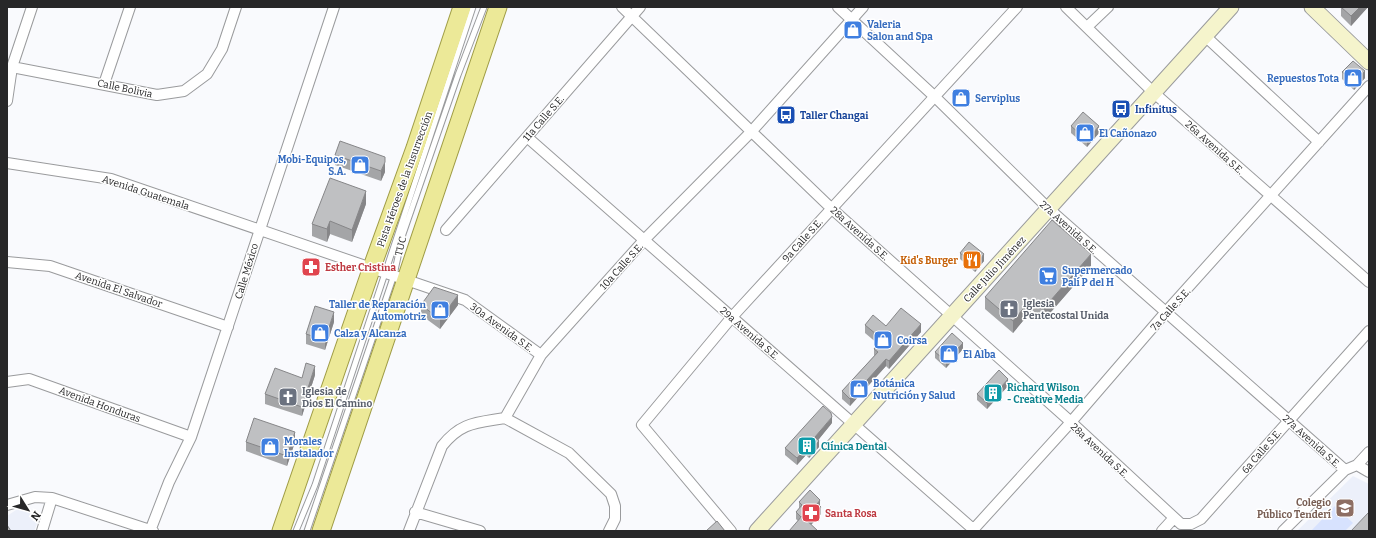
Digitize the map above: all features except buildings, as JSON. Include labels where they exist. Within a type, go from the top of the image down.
[{"type":"main road","name":"Pista Héroes de la Insurrección","points":[[321,531],[390,273],[415,148],[462,7]]},
{"type":"main road","name":"Pista Héroes de la Insurrección","points":[[281,531],[390,273],[498,7]]},
{"type":"main road","name":"Calle Julio Jiménez","points":[[757,531],[1049,209],[1204,35],[1231,7]]},
{"type":"main road","points":[[1312,7],[1369,62]]},
{"type":"street","points":[[7,101],[12,67],[32,7]]},
{"type":"street","points":[[104,84],[130,7]]},
{"type":"street","name":"Calle Bolivia","points":[[12,67],[157,95],[184,92],[207,74],[222,49],[236,7]]},
{"type":"street","name":"Calle México","points":[[151,531],[169,482],[191,437],[334,7]]},
{"type":"street","name":"28a Avenida S.E.","points":[[622,7],[831,208],[1071,422],[1173,519]]},
{"type":"street","name":"11a Calle S.E.","points":[[446,230],[640,7]]},
{"type":"street","name":"27a Avenida S.E.","points":[[838,7],[851,21],[934,96],[1049,209],[1165,313],[1345,470]]},
{"type":"street","name":"10a Calle S.E.","points":[[504,418],[541,355],[645,239],[751,132],[863,7]]},
{"type":"street","name":"9a Calle S.E.","points":[[731,531],[642,425],[732,317],[1016,7]]},
{"type":"street","name":"26a Avenida S.E.","points":[[1066,7],[1153,92],[1369,282]]},
{"type":"street","points":[[1087,28],[1108,7]]},
{"type":"street","points":[[1204,35],[1319,142]]},
{"type":"street","name":"7a Calle S.E.","points":[[972,530],[1071,422],[1165,313],[1272,197],[1369,86]]},
{"type":"street","name":"29a Avenida S.E.","points":[[527,137],[645,239],[972,530]]},
{"type":"street","name":"Avenida Guatemala","points":[[7,164],[111,179],[259,230]]},
{"type":"street","name":"30a Avenida S.E.","points":[[259,230],[390,273],[465,300],[541,355]]},
{"type":"street","name":"Avenida El Salvador","points":[[7,262],[50,266],[228,327]]},
{"type":"street","name":"6a Calle S.E.","points":[[1173,519],[1181,524],[1191,524],[1201,519],[1369,331]]},
{"type":"street","name":"Avenida Honduras","points":[[7,382],[29,379],[191,437]]},
{"type":"street","points":[[409,531],[415,512],[442,446],[451,434],[465,425],[504,418],[569,453],[611,494],[615,506],[615,519],[609,531]]},
{"type":"street","points":[[1283,531],[1345,470],[1357,465],[1369,452]]},
{"type":"street","name":"27a Avenida S.E.","points":[[1357,465],[1369,472]]},
{"type":"street","points":[[7,505],[35,497],[52,498],[151,531]]},
{"type":"street","points":[[42,531],[52,498]]},
{"type":"street","points":[[415,512],[480,531]]},
{"type":"street","points":[[1162,531],[1173,519]]},
{"type":"lane","name":"TUC","points":[[296,531],[315,485],[390,273],[389,258],[473,7]]},
{"type":"lane","name":"TUC","points":[[307,531],[403,234],[458,75],[484,7]]},
{"type":"shaded area","name":"Colegio Público Tenderí","points":[[1353,476],[1369,484],[1369,531],[1297,531]]},
{"type":"shaded area","points":[[25,504],[39,519],[34,531],[7,531],[7,516]]},
{"type":"shaded area","points":[[1335,506],[1353,523],[1345,531],[1311,531]]},
{"type":"place","name":"Valeria Salon and Spa","points":[[853,30]]},
{"type":"place","name":"Repuestos Tota","points":[[1353,78]]},
{"type":"place","name":"Serviplus","points":[[961,98]]},
{"type":"place","name":"Infinitus","points":[[1121,109]]},
{"type":"place","name":"Taller Changai","points":[[786,115]]},
{"type":"place","name":"El Cañonazo","points":[[1085,133]]},
{"type":"place","name":"Mobi-Equipos, S.A.","points":[[360,165]]},
{"type":"place","name":"Kid's Burger","points":[[972,260]]},
{"type":"place","name":"Esther Cristina","points":[[311,267]]},
{"type":"place","name":"Supermercado Palí P del H","points":[[1048,276]]},
{"type":"place","name":"Iglesia Pentecostal Unida","points":[[1009,309]]},
{"type":"place","name":"Taller de Reparación Automotriz","points":[[440,310]]},
{"type":"place","name":"Calza y Alcanza","points":[[320,333]]},
{"type":"place","name":"Coirsa","points":[[883,340]]},
{"type":"place","name":"El Alba","points":[[949,354]]},
{"type":"place","name":"Botánica Nutrición y Salud","points":[[859,389]]},
{"type":"place","name":"Richard Wilson - Creative Media","points":[[993,393]]},
{"type":"place","name":"Iglesia de Dios El Camino","points":[[288,397]]},
{"type":"place","name":"Clínica Dental","points":[[807,446]]},
{"type":"place","name":"Morales Instalador","points":[[270,447]]},
{"type":"place","name":"Colegio Público Tenderí","points":[[1345,508]]},
{"type":"place","name":"Santa Rosa","points":[[811,513]]}]
